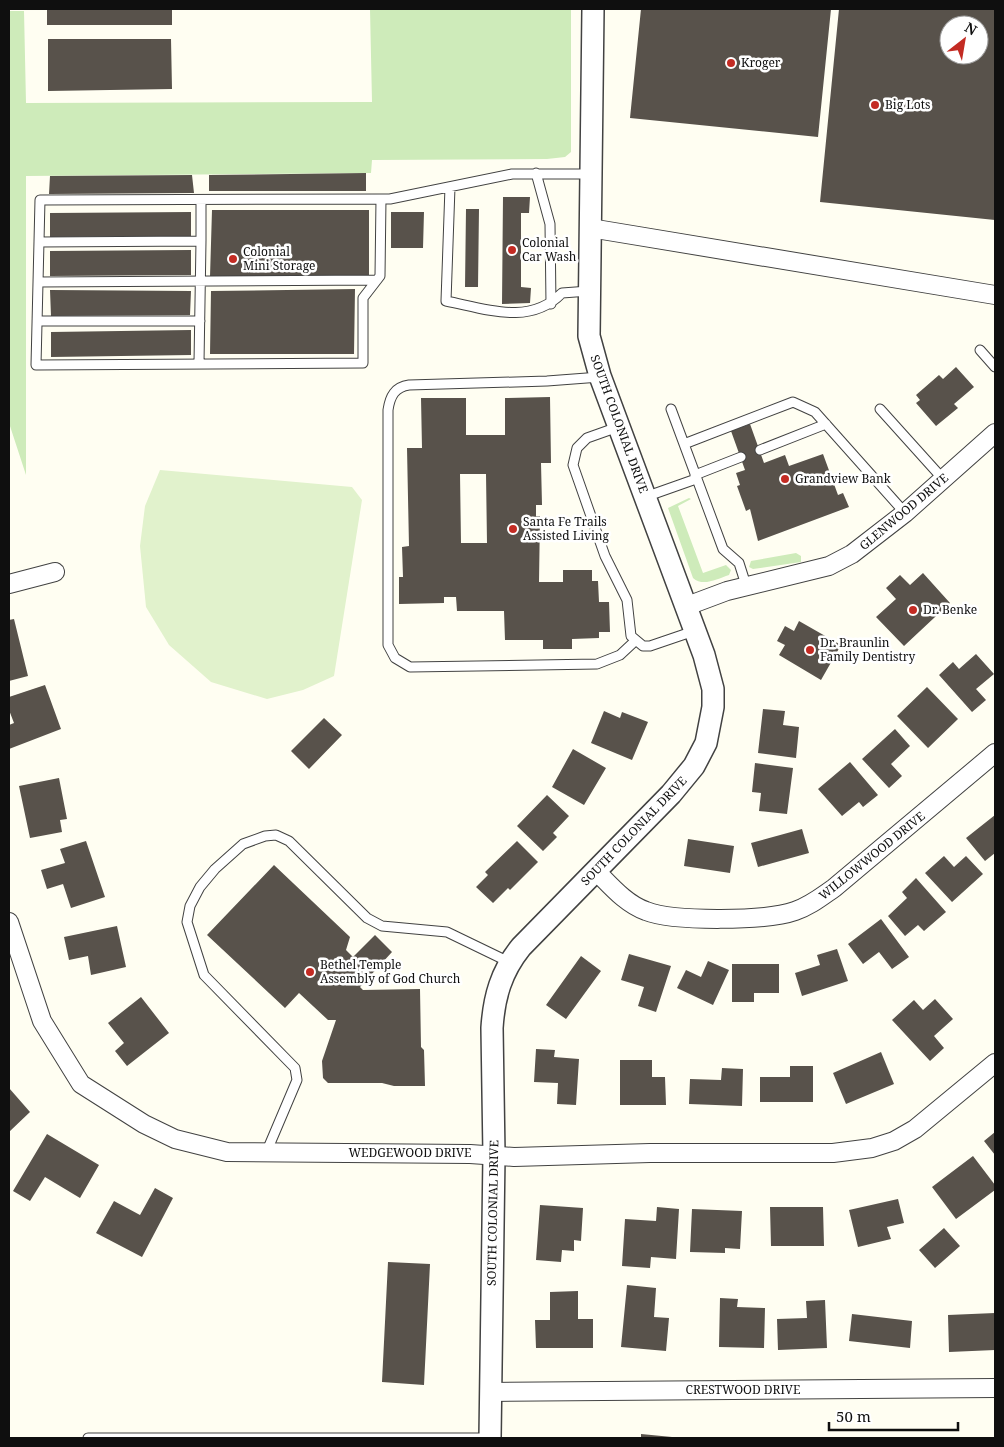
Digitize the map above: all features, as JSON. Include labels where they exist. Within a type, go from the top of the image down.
[{"type":"street","name":"SOUTH COLONIAL DRIVE","points":[[490,1438],[494,1155],[493,1008],[498,985],[509,962],[685,779],[706,742],[713,707],[713,689],[687,606],[618,427],[600,376],[590,336],[593,9]]},
{"type":"street","points":[[590,228],[995,294]]},
{"type":"street","name":"GLENWOOD DRIVE","points":[[687,606],[746,585],[829,566],[852,554],[905,512],[995,433]]},
{"type":"street","points":[[9,584],[55,572]]},
{"type":"street","name":"WILLOWWOOD DRIVE","points":[[596,871],[624,898],[645,911],[666,917],[770,918],[794,911],[813,903],[834,888],[995,753]]},
{"type":"street","name":"WEDGEWOOD DRIVE","points":[[9,922],[42,1021],[81,1084],[144,1124],[176,1140],[227,1152],[494,1155],[514,1157],[650,1152],[833,1153],[872,1148],[894,1141],[915,1129],[995,1063]]},
{"type":"street","name":"CRESTWOOD DRIVE","points":[[490,1392],[995,1388]]},
{"type":"lane","points":[[536,173],[550,224],[551,304]]},
{"type":"lane","points":[[381,199],[380,276],[363,298],[363,363],[36,365],[40,200],[381,199],[450,188],[512,174],[591,174]]},
{"type":"lane","points":[[450,188],[446,301],[506,313],[536,311],[551,304],[562,293],[589,291]]},
{"type":"lane","points":[[199,363],[201,200]]},
{"type":"lane","points":[[39,242],[201,241]]},
{"type":"lane","points":[[38,282],[377,280]]},
{"type":"lane","points":[[37,321],[200,321]]},
{"type":"lane","points":[[980,350],[995,367]]},
{"type":"lane","points":[[600,376],[546,381],[409,384],[397,389],[392,395],[388,410],[387,458],[388,645],[395,658],[410,667],[545,666],[605,663],[620,655],[635,641]]},
{"type":"lane","points":[[684,444],[793,402],[814,412],[905,512]]},
{"type":"lane","points":[[880,408],[943,479]]},
{"type":"lane","points":[[671,409],[723,549],[739,563],[746,585]]},
{"type":"lane","points":[[760,450],[826,424]]},
{"type":"lane","points":[[618,427],[587,438],[577,448],[573,465],[605,556],[627,600],[629,630],[635,641],[643,646],[660,644],[695,631]]},
{"type":"lane","points":[[645,497],[741,457]]},
{"type":"lane","points":[[266,1153],[297,1080],[298,1073],[204,975],[187,922],[190,906],[200,888],[215,869],[243,844],[265,836],[276,835],[289,841],[367,918],[382,926],[447,932],[509,962]]},
{"type":"lane","points":[[88,1438],[490,1438]]},
{"type":"green space","points":[[370,9],[571,9],[571,152],[565,157],[547,159],[372,160],[371,173],[26,176],[26,475],[9,423],[9,11],[24,11],[26,103],[372,102]]},
{"type":"green space","points":[[160,470],[352,487],[362,500],[334,676],[303,690],[267,699],[211,682],[169,645],[146,607],[140,546],[145,506]]},
{"type":"green space","points":[[689,498],[691,499],[678,506],[703,573],[726,565],[731,570],[729,575],[706,582],[697,581],[693,578],[668,508]]},
{"type":"green space","points":[[796,553],[801,556],[801,562],[753,569],[749,567],[751,561]]},
{"type":"building","points":[[47,9],[172,9],[172,25],[47,25]]},
{"type":"building","name":"Kroger","points":[[641,9],[831,9],[818,137],[630,118]]},
{"type":"building","points":[[839,9],[995,9],[995,220],[820,202]]},
{"type":"building","points":[[48,39],[171,39],[172,89],[48,91]]},
{"type":"building","points":[[366,173],[366,191],[209,191],[209,175]]},
{"type":"building","points":[[192,175],[194,193],[49,194],[50,176]]},
{"type":"building","name":"Colonial Car Wash","points":[[503,197],[530,197],[529,213],[521,213],[521,287],[531,288],[530,303],[502,304]]},
{"type":"building","points":[[466,209],[479,209],[478,287],[465,287]]},
{"type":"building","points":[[212,210],[369,210],[369,275],[210,277]]},
{"type":"building","points":[[191,212],[191,236],[50,237],[50,213]]},
{"type":"building","points":[[391,212],[424,212],[423,248],[391,248]]},
{"type":"building","points":[[191,250],[191,275],[50,276],[50,251]]},
{"type":"building","points":[[355,289],[354,354],[210,354],[211,291]]},
{"type":"building","points":[[50,290],[191,291],[190,315],[51,316]]},
{"type":"building","points":[[191,330],[191,355],[51,357],[51,332]]},
{"type":"building","points":[[956,367],[974,387],[954,404],[958,408],[936,426],[916,403],[920,400],[916,395],[939,375],[943,379]]},
{"type":"building","name":"Santa Fe Trails Assisted Living","points":[[550,397],[551,463],[541,463],[542,505],[536,505],[536,516],[540,516],[539,582],[563,582],[563,570],[592,570],[592,581],[598,581],[599,602],[609,602],[610,632],[599,632],[599,638],[572,639],[572,649],[543,649],[543,640],[505,640],[504,611],[457,611],[456,597],[444,597],[444,603],[399,604],[399,577],[403,577],[402,547],[409,546],[407,448],[422,448],[421,398],[466,398],[466,435],[505,435],[505,398]],"holes":[[[460,474],[486,474],[487,543],[461,543]]]},
{"type":"building","name":"Grandview Bank","points":[[750,424],[764,463],[785,455],[789,466],[823,454],[838,495],[843,493],[849,507],[758,541],[750,509],[746,511],[737,486],[740,485],[736,473],[745,470],[731,431]]},
{"type":"building","name":"Dr. Benke","points":[[923,573],[950,603],[904,646],[876,617],[896,599],[886,588],[900,575],[910,585]]},
{"type":"building","points":[[14,619],[28,676],[9,681],[9,620]]},
{"type":"building","name":"Dr. Braunlin Family Dentistry","points":[[799,621],[841,645],[821,680],[779,655],[785,645],[777,641],[785,626],[794,631]]},
{"type":"building","points":[[976,654],[994,674],[976,689],[986,700],[972,712],[939,675],[953,662],[959,669]]},
{"type":"building","points":[[45,685],[61,729],[9,749],[9,725],[14,723],[9,710],[9,697]]},
{"type":"building","points":[[927,687],[958,719],[928,748],[897,716]]},
{"type":"building","points":[[763,709],[785,711],[783,725],[799,727],[796,758],[758,753]]},
{"type":"building","points":[[604,711],[620,718],[622,712],[648,722],[632,760],[591,743]]},
{"type":"building","points":[[324,718],[342,735],[309,769],[291,751]]},
{"type":"building","points":[[895,729],[910,746],[891,764],[902,776],[889,788],[862,759]]},
{"type":"building","points":[[573,749],[606,768],[584,805],[552,787]]},
{"type":"building","points":[[850,762],[878,795],[863,807],[859,802],[842,816],[818,789]]},
{"type":"building","points":[[755,763],[793,768],[787,814],[759,811],[761,793],[752,792]]},
{"type":"building","points":[[59,778],[67,819],[60,820],[62,832],[30,838],[19,786]]},
{"type":"building","points":[[547,795],[569,816],[553,833],[557,837],[543,851],[517,826]]},
{"type":"building","points":[[995,815],[995,853],[985,861],[966,838]]},
{"type":"building","points":[[802,829],[809,853],[758,867],[751,843]]},
{"type":"building","points":[[688,839],[734,846],[730,873],[684,866]]},
{"type":"building","points":[[86,841],[105,897],[71,908],[63,884],[47,889],[41,870],[65,863],[60,849]]},
{"type":"building","points":[[517,841],[538,862],[510,890],[508,888],[493,903],[476,887],[488,875],[485,872]]},
{"type":"building","points":[[944,856],[954,867],[966,856],[983,874],[952,902],[925,873]]},
{"type":"building","name":"Bethel Temple Assembly of God Church","points":[[274,865],[350,937],[346,950],[353,957],[375,935],[392,952],[360,987],[363,990],[420,989],[421,1047],[424,1050],[425,1086],[394,1086],[382,1083],[328,1083],[323,1078],[322,1061],[336,1020],[328,1020],[299,993],[285,1008],[207,935]]},
{"type":"building","points":[[916,878],[946,912],[924,931],[918,925],[905,936],[888,916],[907,898],[902,892]]},
{"type":"building","points":[[881,919],[909,957],[892,969],[879,952],[863,964],[848,944]]},
{"type":"building","points":[[117,926],[126,967],[91,975],[88,956],[69,960],[64,937]]},
{"type":"building","points":[[837,949],[848,981],[802,996],[795,973],[820,965],[817,955]]},
{"type":"building","points":[[629,954],[671,966],[656,1012],[638,1006],[644,987],[621,980]]},
{"type":"building","points":[[581,956],[601,971],[566,1019],[546,1005]]},
{"type":"building","points":[[708,961],[729,970],[713,1005],[677,988],[686,970],[701,977]]},
{"type":"building","points":[[732,964],[779,964],[779,993],[754,993],[754,1002],[732,1002]]},
{"type":"building","points":[[141,997],[169,1033],[127,1066],[115,1051],[124,1043],[108,1023]]},
{"type":"building","points":[[935,999],[953,1019],[934,1036],[944,1048],[930,1061],[892,1020],[914,1000],[923,1010]]},
{"type":"building","points":[[536,1049],[555,1050],[554,1057],[579,1059],[576,1105],[557,1104],[558,1083],[534,1082]]},
{"type":"building","points":[[881,1052],[894,1084],[846,1104],[833,1073]]},
{"type":"building","points":[[620,1060],[652,1060],[652,1077],[665,1077],[666,1105],[620,1105]]},
{"type":"building","points":[[790,1066],[813,1066],[813,1102],[760,1102],[760,1077],[790,1077]]},
{"type":"building","points":[[722,1068],[743,1069],[742,1106],[689,1104],[690,1079],[721,1080]]},
{"type":"building","points":[[9,1088],[30,1112],[9,1132]]},
{"type":"building","points":[[995,1132],[995,1155],[984,1141]]},
{"type":"building","points":[[47,1134],[99,1165],[80,1198],[45,1177],[30,1201],[13,1191]]},
{"type":"building","points":[[973,1156],[995,1185],[995,1190],[956,1219],[932,1187]]},
{"type":"building","points":[[155,1188],[173,1198],[142,1257],[96,1233],[114,1201],[140,1215]]},
{"type":"building","points":[[898,1199],[904,1223],[887,1227],[891,1239],[858,1247],[849,1210]]},
{"type":"building","points":[[540,1205],[583,1208],[581,1241],[574,1240],[574,1251],[562,1250],[561,1262],[536,1260]]},
{"type":"building","points":[[657,1207],[679,1209],[676,1259],[651,1257],[650,1268],[622,1266],[625,1219],[656,1221]]},
{"type":"building","points":[[770,1207],[823,1207],[824,1246],[771,1246]]},
{"type":"building","points":[[692,1209],[742,1211],[740,1249],[725,1248],[725,1253],[690,1252]]},
{"type":"building","points":[[944,1228],[960,1246],[935,1268],[919,1250]]},
{"type":"building","points":[[388,1262],[430,1264],[424,1385],[382,1382]]},
{"type":"building","points":[[627,1285],[656,1288],[654,1317],[669,1318],[666,1351],[621,1347]]},
{"type":"building","points":[[578,1291],[578,1319],[593,1319],[593,1348],[536,1348],[535,1320],[550,1320],[550,1292]]},
{"type":"building","points":[[720,1298],[738,1299],[737,1307],[765,1308],[764,1348],[719,1347]]},
{"type":"building","points":[[825,1300],[827,1348],[778,1350],[777,1319],[807,1318],[806,1301]]},
{"type":"building","points":[[995,1313],[995,1350],[949,1352],[948,1315]]},
{"type":"building","points":[[852,1314],[912,1321],[910,1348],[849,1341]]},
{"type":"building","points":[[641,1434],[672,1437],[672,1438],[641,1438]]},
{"type":"place","name":"Kroger","points":[[731,63]]},
{"type":"place","name":"Big Lots","points":[[875,105]]},
{"type":"place","name":"Colonial Car Wash","points":[[512,250]]},
{"type":"place","name":"Colonial Mini Storage","points":[[233,259]]},
{"type":"place","name":"Grandview Bank","points":[[785,479]]},
{"type":"place","name":"Santa Fe Trails Assisted Living","points":[[513,529]]},
{"type":"place","name":"Dr. Benke","points":[[913,610]]},
{"type":"place","name":"Dr. Braunlin Family Dentistry","points":[[810,650]]},
{"type":"place","name":"Bethel Temple Assembly of God Church","points":[[310,972]]}]
